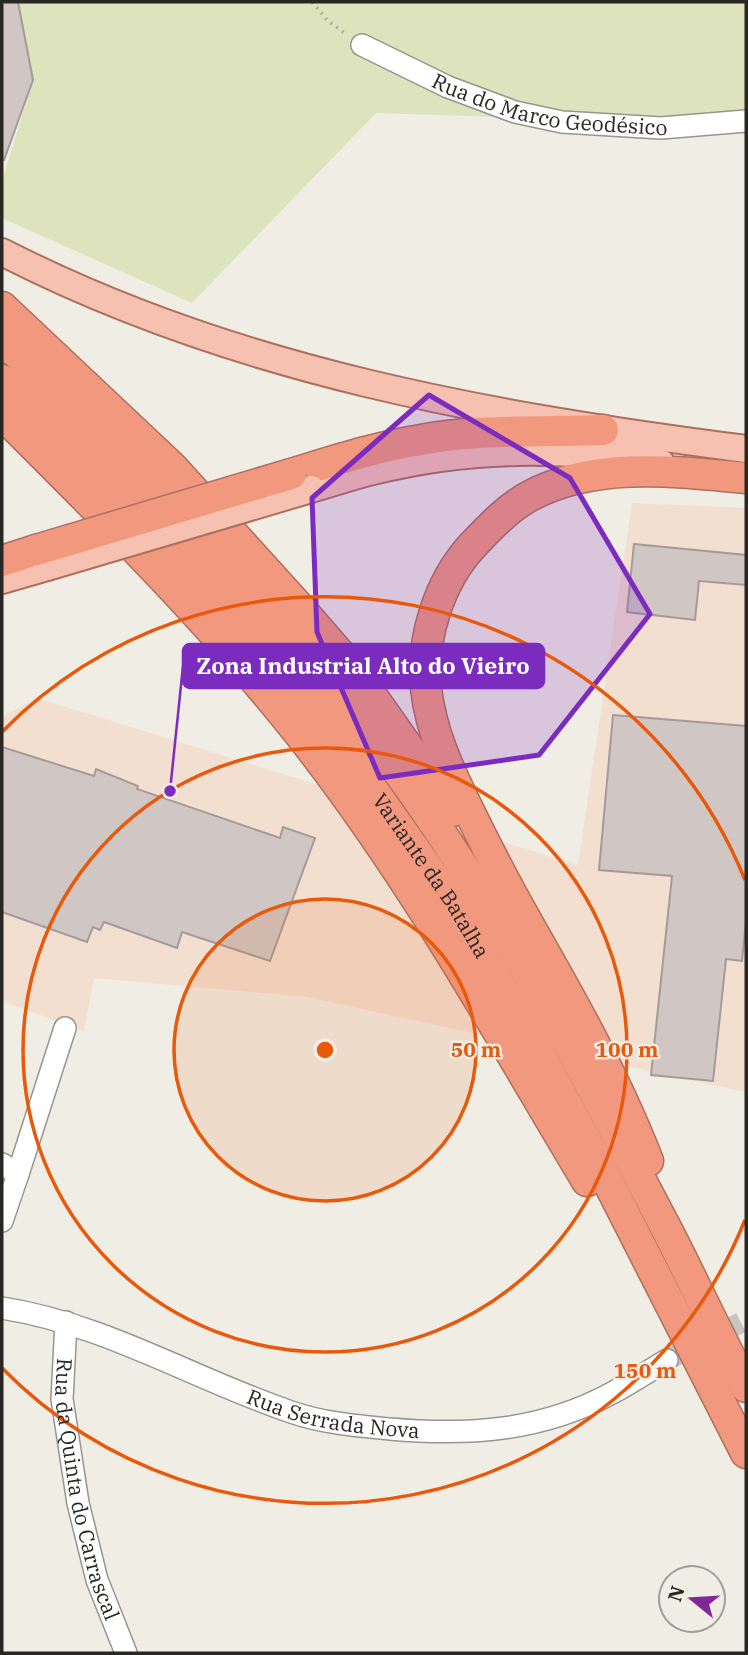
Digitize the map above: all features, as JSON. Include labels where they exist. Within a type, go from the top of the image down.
[{"type":"highway","points":[[2,307],[71,369],[173,468],[299,607],[352,668],[444,799],[494,863]]},
{"type":"highway","name":"Variante da Batalha","points":[[2,340],[54,386],[147,477],[287,631],[366,728],[481,894],[668,1232],[746,1387]]},
{"type":"highway","name":"Variante da Batalha","points":[[2,380],[105,476],[206,581],[316,709],[452,901],[525,1027],[746,1453]]},
{"type":"highway","points":[[2,414],[237,659],[299,733],[347,798],[447,947],[666,1314],[688,1337]]},
{"type":"highway","points":[[2,427],[48,460]]},
{"type":"highway","points":[[2,561],[41,558],[301,481],[361,453],[422,439],[603,430]]},
{"type":"highway","points":[[668,1232],[649,1164],[593,1038],[494,863],[442,755],[426,689],[426,652],[441,596],[466,553],[504,515],[526,499],[545,489],[573,480],[622,471],[746,477]]},
{"type":"main road","points":[[2,252],[81,290],[165,325],[273,360],[390,389],[603,430],[746,449]]},
{"type":"main road","points":[[301,481],[445,457],[538,451],[620,456],[746,477]]},
{"type":"main road","points":[[2,580],[41,558]]},
{"type":"street","name":"Rua do Marco Geodésico","points":[[362,45],[448,87],[515,112],[562,122],[661,128],[746,121]]},
{"type":"street","points":[[2,1221],[10,1169],[65,1028]]},
{"type":"street","name":"Rua Serrada Nova","points":[[2,1308],[66,1322],[292,1413],[337,1423],[418,1431],[487,1431],[541,1420],[604,1397],[667,1360]]},
{"type":"street","name":"Rua da Quinta do Carrascal","points":[[66,1322],[62,1399],[78,1503],[97,1580],[126,1653]]},
{"type":"path","points":[[312,2],[328,21],[362,45]]},
{"type":"highlighted area","points":[[429,395],[570,478],[650,614],[539,755],[380,778],[317,632],[312,498]]},
{"type":"shaded area","points":[[632,503],[746,508],[746,1092],[307,997],[94,978],[84,1031],[2,1001],[2,717],[37,698],[578,865]]},
{"type":"green space","points":[[18,2],[746,2],[746,120],[662,122],[376,113],[192,303],[2,218],[2,181],[33,80]]},
{"type":"building","points":[[2,2],[18,2],[33,80],[4,160],[2,160]]},
{"type":"building","points":[[634,544],[746,555],[746,585],[699,581],[695,620],[627,612]]},
{"type":"building","points":[[613,715],[746,726],[746,920],[742,961],[726,959],[713,1081],[651,1075],[672,876],[599,870]]},
{"type":"building","points":[[2,747],[94,776],[96,769],[138,786],[137,789],[280,838],[283,827],[315,838],[270,961],[182,932],[177,948],[104,922],[100,930],[93,927],[87,942],[2,912]]},
{"type":"tunnel","points":[[667,1360],[746,1320]]},
{"type":"place","name":"Zona Industrial Alto do Vieiro","points":[[170,791]]}]
